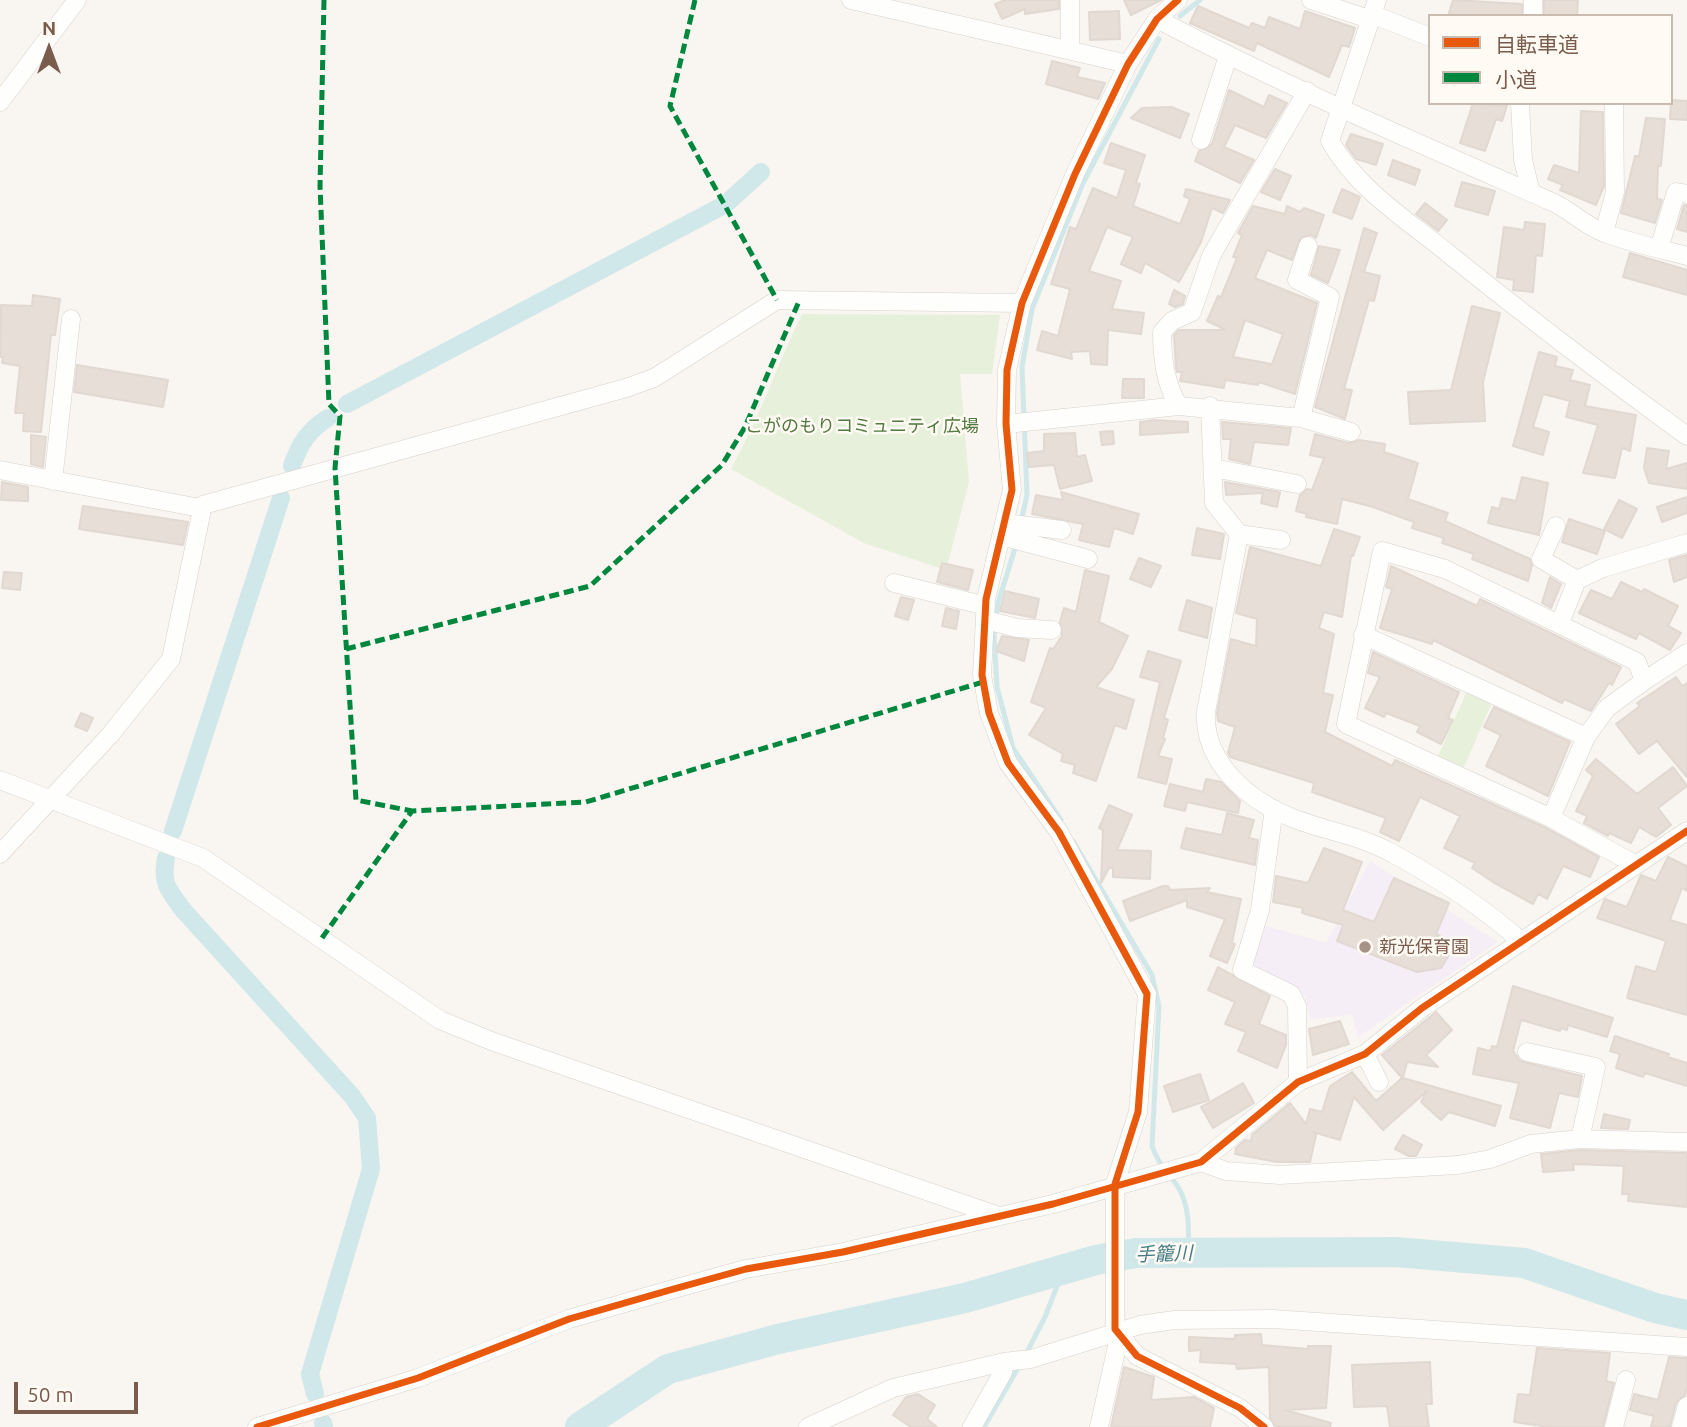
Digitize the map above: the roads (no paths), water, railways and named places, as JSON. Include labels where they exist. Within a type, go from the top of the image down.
[{"type":"street","points":[[0,102],[77,0]]},
{"type":"street","points":[[851,0],[1128,64]]},
{"type":"street","points":[[935,0],[936,19]]},
{"type":"street","points":[[1070,0],[1070,49]]},
{"type":"street","points":[[1099,1427],[1117,1331],[1115,1184],[1139,1112],[1146,995],[1059,832],[1008,763],[989,713],[983,682],[986,613],[1012,490],[1007,370],[1022,303],[1075,174],[1128,64],[1157,19],[1178,0]]},
{"type":"street","points":[[1311,0],[1374,12],[1428,36]]},
{"type":"street","points":[[1374,12],[1330,141],[1342,163],[1375,195],[1554,338],[1687,436]]},
{"type":"street","points":[[1157,19],[1228,57],[1553,202],[1581,222],[1604,233],[1687,256]]},
{"type":"street","points":[[1201,140],[1228,57]]},
{"type":"street","points":[[1179,406],[1173,397],[1162,355],[1162,332],[1171,321],[1192,312],[1211,257],[1307,91]]},
{"type":"street","points":[[1520,105],[1523,160],[1531,193]]},
{"type":"street","points":[[1604,233],[1615,192],[1614,105]]},
{"type":"street","points":[[1659,249],[1676,192],[1687,194]]},
{"type":"street","points":[[1301,418],[1330,296],[1297,280],[1308,246]]},
{"type":"street","points":[[0,470],[200,508],[635,385],[654,378],[777,300],[1022,303]]},
{"type":"street","points":[[53,481],[71,319]]},
{"type":"street","points":[[1009,423],[1179,406],[1301,418],[1351,432]]},
{"type":"street","points":[[1210,407],[1216,508],[1238,534],[1281,540]]},
{"type":"street","points":[[1213,468],[1297,484]]},
{"type":"street","points":[[0,854],[110,735],[171,659],[200,508]]},
{"type":"street","points":[[1556,526],[1541,559],[1577,580]]},
{"type":"street","points":[[1005,530],[1030,535],[1088,559]]},
{"type":"street","points":[[1030,535],[1062,530]]},
{"type":"street","points":[[1238,534],[1216,643],[1205,727],[1219,763],[1274,809],[1390,852],[1481,906],[1522,942]]},
{"type":"street","points":[[1560,623],[1577,580],[1603,568],[1687,543]]},
{"type":"street","points":[[1636,865],[1550,818],[1346,724],[1382,551],[1445,569],[1560,623],[1637,662],[1644,681]]},
{"type":"street","points":[[894,583],[986,613],[1017,628],[1052,630]]},
{"type":"street","points":[[1363,635],[1586,737]]},
{"type":"street","points":[[1550,818],[1586,737],[1607,708],[1687,653]]},
{"type":"street","points":[[0,780],[203,858],[449,1024],[996,1215]]},
{"type":"street","points":[[1274,809],[1260,910],[1242,971],[1291,994],[1297,1006],[1298,1082]]},
{"type":"street","points":[[257,1427],[418,1378],[569,1319],[670,1290],[746,1269],[843,1252],[1053,1204],[1115,1184],[1201,1162],[1298,1082],[1365,1054],[1422,1008],[1687,831]]},
{"type":"street","points":[[1527,1052],[1596,1068],[1580,1139]]},
{"type":"street","points":[[1365,1054],[1380,1082]]},
{"type":"street","points":[[1201,1162],[1226,1171],[1280,1175],[1424,1168],[1474,1162],[1531,1144],[1580,1139],[1687,1142]]},
{"type":"street","points":[[808,1427],[893,1388],[1016,1360],[1117,1331],[1174,1320],[1273,1319],[1687,1347]]},
{"type":"street","points":[[1117,1331],[1137,1356],[1240,1408],[1264,1427]]},
{"type":"street","points":[[972,1427],[1003,1372],[1016,1360]]},
{"type":"street","points":[[1614,1427],[1626,1380]]},
{"type":"street","points":[[1682,1427],[1687,1406]]},
{"type":"street","points":[[1240,1408],[1240,1427]]},
{"type":"waterway","points":[[1180,16],[1200,0]]},
{"type":"waterway","points":[[1021,522],[1027,495],[1022,367],[1032,309],[1083,183],[1159,39]]},
{"type":"waterway","points":[[728,202],[761,172]]},
{"type":"waterway","points":[[347,404],[724,205]]},
{"type":"waterway","points":[[292,466],[306,438],[328,418]]},
{"type":"waterway","points":[[173,831],[281,498]]},
{"type":"waterway","points":[[1017,542],[998,603],[994,636],[997,687],[1013,748],[1061,820]]},
{"type":"waterway","points":[[1073,841],[1152,975],[1159,1006],[1152,1146],[1185,1202],[1188,1252]]},
{"type":"waterway","points":[[166,858],[168,887],[184,911],[352,1096],[367,1118],[371,1169],[310,1374],[315,1394]]},
{"type":"waterway","name":"手籠川","points":[[580,1427],[668,1369],[778,1339],[965,1298],[1096,1260],[1136,1253],[1396,1252],[1524,1263],[1655,1308],[1687,1315]]},
{"type":"waterway","points":[[1026,1354],[1045,1317],[1063,1271]]},
{"type":"waterway","points":[[984,1427],[1021,1363]]},
{"type":"waterway","points":[[323,1423],[324,1427]]},
{"type":"place","name":"新光保育園","points":[[1365,947]]},
{"type":"park label","name":"こがのもりコミュニティ広場","points":[[862,426]]}]
